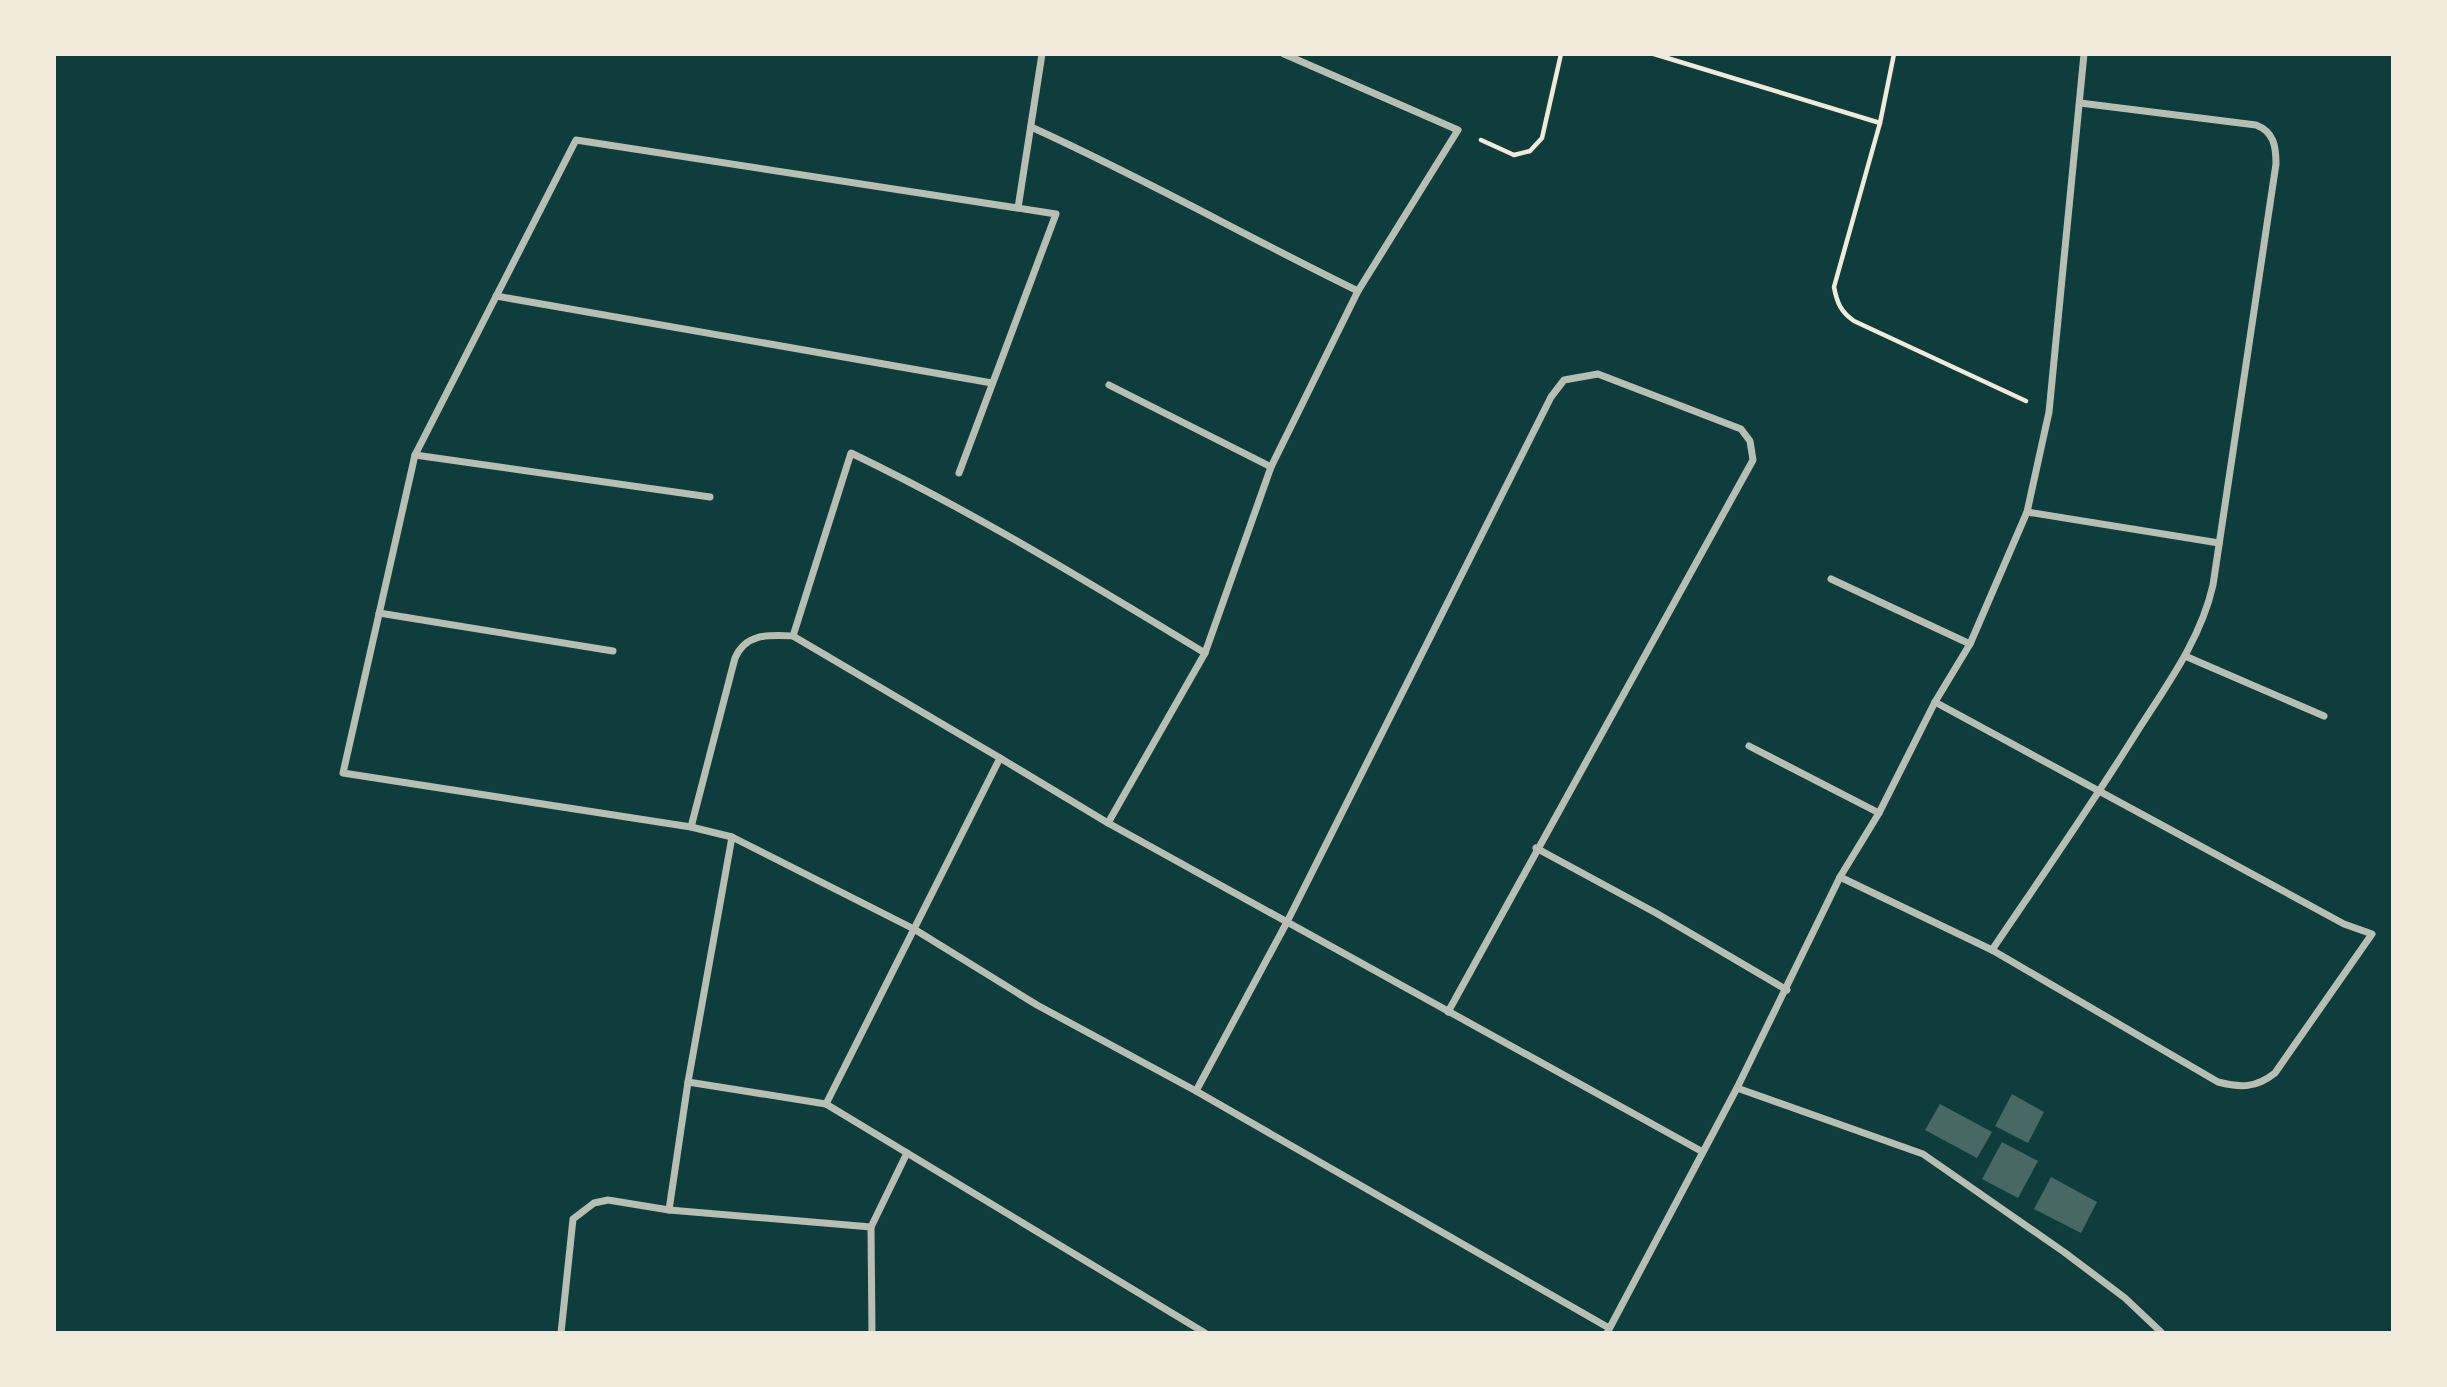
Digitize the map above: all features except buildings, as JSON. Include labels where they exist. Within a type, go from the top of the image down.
[{"type":"street","points":[[1018,208],[1042,54]]},
{"type":"street","points":[[1108,823],[1205,653],[1272,467],[1358,291],[1458,130],[1284,54]]},
{"type":"street","points":[[959,473],[1056,214],[576,140],[415,455],[343,773],[691,827],[732,837],[914,929],[1037,1004],[1196,1091],[1608,1330],[1701,1151],[1737,1088],[1840,877],[1879,813],[1935,702],[1970,644],[2027,512],[2049,412],[2084,54]]},
{"type":"street","points":[[1992,950],[2099,792],[2185,656],[2208,605],[2254,324],[2276,148],[2268,131],[2249,123],[2080,103]]},
{"type":"street","points":[[1031,127],[1089,153],[1229,228],[1358,291]]},
{"type":"street","points":[[496,296],[992,383]]},
{"type":"street","points":[[1196,1091],[1287,922],[1551,397],[1564,380],[1598,374],[1741,429],[1750,441],[1753,460],[1536,848],[1448,1012]]},
{"type":"street","points":[[1109,385],[1272,467]]},
{"type":"street","points":[[793,636],[851,453],[912,482],[1031,549],[1205,653]]},
{"type":"street","points":[[415,455],[710,498]]},
{"type":"street","points":[[2027,512],[2218,543]]},
{"type":"street","points":[[1831,579],[1970,644]]},
{"type":"street","points":[[379,613],[613,651]]},
{"type":"street","points":[[691,827],[740,648],[746,642],[762,636],[793,636],[1108,823],[1701,1151]]},
{"type":"street","points":[[2185,656],[2324,716]]},
{"type":"street","points":[[1840,877],[1992,950],[2208,1077],[2240,1087],[2254,1086],[2276,1073],[2372,934],[2344,924],[1935,702]]},
{"type":"street","points":[[1749,746],[1879,813]]},
{"type":"street","points":[[826,1104],[1000,758]]},
{"type":"street","points":[[669,1210],[688,1082],[732,837]]},
{"type":"street","points":[[1536,848],[1656,913],[1787,990]]},
{"type":"street","points":[[688,1082],[826,1104],[1205,1333]]},
{"type":"street","points":[[1737,1088],[1923,1154],[2064,1252],[2125,1298],[2162,1333]]},
{"type":"street","points":[[872,1333],[871,1227],[907,1153]]},
{"type":"street","points":[[561,1333],[571,1226],[576,1215],[594,1203],[608,1200],[669,1210],[871,1227]]},
{"type":"path","points":[[1458,130],[1514,155],[1535,148],[1542,138],[1561,54]]},
{"type":"path","points":[[1654,54],[1880,123]]},
{"type":"path","points":[[1894,54],[1880,123],[1834,287],[1840,308],[1854,321],[2049,412]]}]
